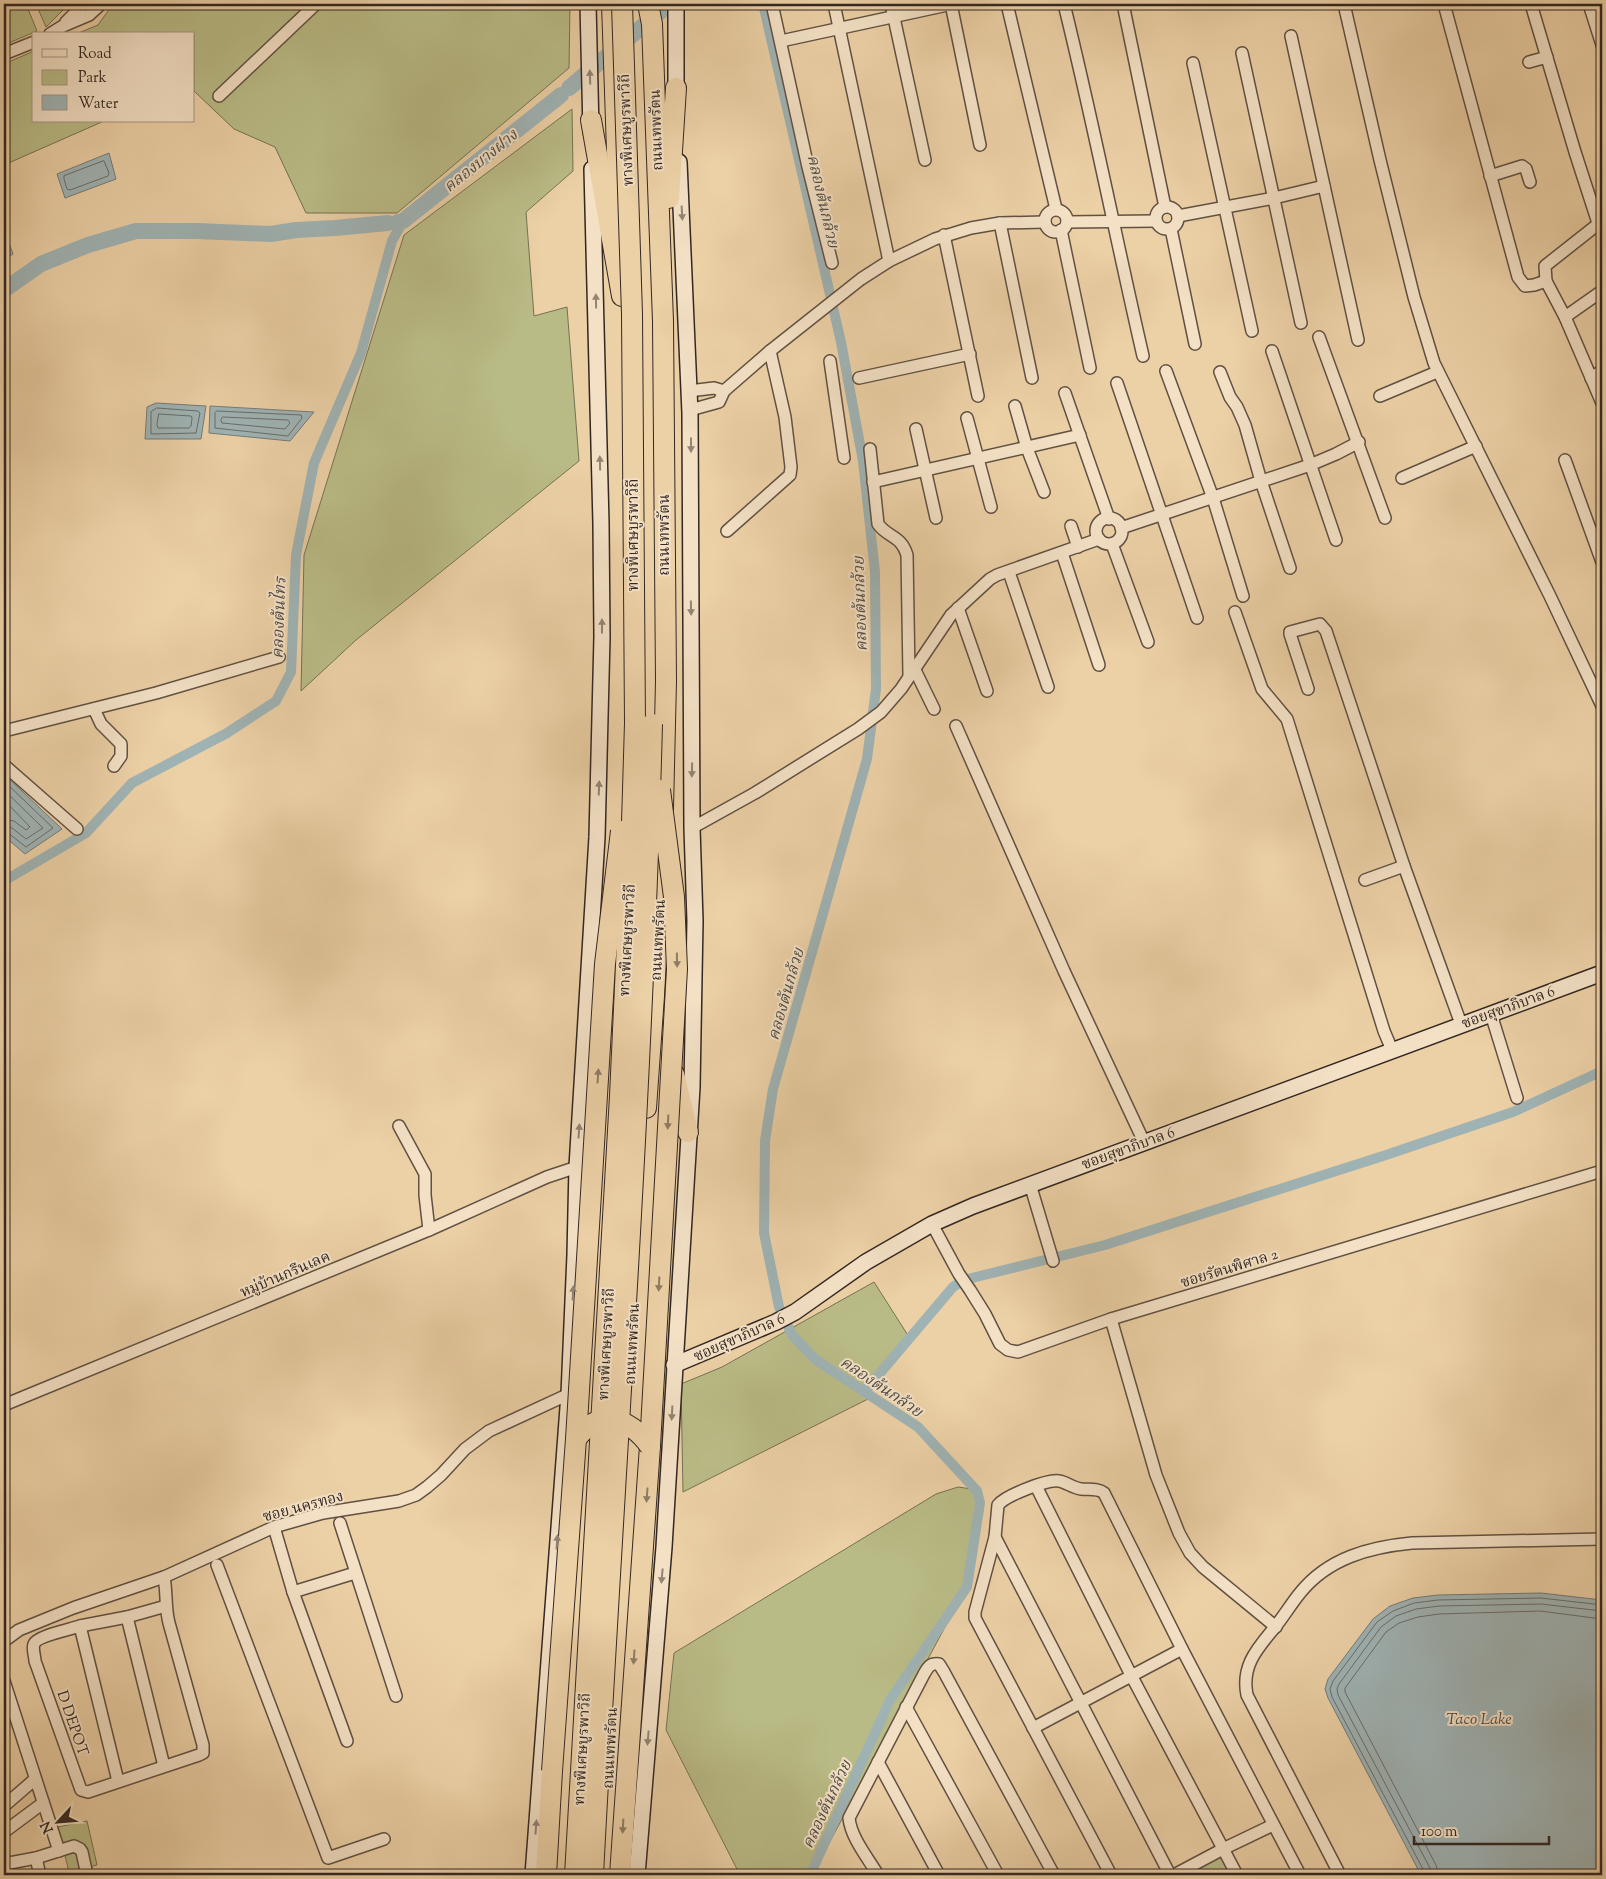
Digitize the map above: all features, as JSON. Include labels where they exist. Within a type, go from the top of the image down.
[{"type":"highway","name":"ถนนเทพรัตน","points":[[567,1875],[604,1302],[615,1034],[626,881],[628,721],[622,296],[612,4]]},
{"type":"highway","name":"ทางพิเศษบูรพาวิถี","points":[[593,1875],[639,1088],[649,854],[643,723],[622,4]]},
{"type":"highway","name":"ถนนเทพรัตน","points":[[603,1875],[644,1131],[654,996],[661,863],[666,681],[662,321],[647,10]]},
{"type":"highway","name":"ทางพิเศษบูรพาวิถี","points":[[575,1875],[632,856],[643,723],[652,528],[645,154],[647,10]]},
{"type":"highway","points":[[662,321],[676,88]]},
{"type":"highway","points":[[591,111],[622,296]]},
{"type":"highway","points":[[546,1875],[576,1440],[605,964],[609,921],[643,723]]},
{"type":"highway","points":[[620,1875],[650,1446],[677,969],[674,897],[643,723]]},
{"type":"highway","points":[[654,996],[688,1132]]},
{"type":"highway","points":[[576,1440],[584,1429],[591,1424],[600,1421],[617,1420],[632,1426],[650,1446]]},
{"type":"main road","points":[[533,1875],[569,1394],[577,1167],[596,866],[602,656],[601,524],[588,4]]},
{"type":"main road","name":"ถนนเทพรัตน","points":[[637,1875],[664,1547],[692,1087],[694,921],[690,410],[676,88],[676,4]]},
{"type":"main road","name":"ซอยสุขาภิบาล 6","points":[[674,1365],[776,1322],[794,1312],[866,1262],[932,1224],[972,1206],[1602,973]]},
{"type":"street","points":[[63,26],[84,4]]},
{"type":"street","points":[[53,32],[89,15],[101,4]]},
{"type":"street","points":[[219,96],[316,4]]},
{"type":"street","points":[[772,4],[808,167],[832,263]]},
{"type":"street","points":[[834,4],[889,261]]},
{"type":"street","points":[[891,4],[925,160]]},
{"type":"street","points":[[781,41],[951,4],[980,145]]},
{"type":"street","points":[[1007,4],[1056,210]]},
{"type":"street","points":[[1064,4],[1087,98],[1112,222],[1143,356]]},
{"type":"street","points":[[1123,4],[1165,206]]},
{"type":"street","points":[[1344,4],[1380,160],[1410,278],[1438,372],[1601,701]]},
{"type":"street","points":[[1444,4],[1490,176],[1521,282],[1525,286],[1534,285],[1546,280]]},
{"type":"street","points":[[1531,4],[1575,152],[1600,222],[1545,266],[1544,272],[1602,403]]},
{"type":"street","points":[[1589,4],[1602,45]]},
{"type":"street","points":[[1290,36],[1358,340]]},
{"type":"street","points":[[4,54],[32,43]]},
{"type":"street","points":[[1242,53],[1301,324]]},
{"type":"street","points":[[1529,62],[1547,57]]},
{"type":"street","points":[[1193,63],[1252,331]]},
{"type":"street","points":[[1490,176],[1522,166],[1526,169],[1530,182]]},
{"type":"street","points":[[1178,216],[1274,198],[1324,186]]},
{"type":"street","points":[[1165,206],[1174,210],[1178,216],[1177,224],[1171,229],[1163,229],[1156,221],[1158,210],[1165,206]]},
{"type":"street","points":[[1044,222],[1049,212],[1056,210],[1062,212],[1090,368]]},
{"type":"street","points":[[1044,222],[1050,230],[1064,226],[1156,221]]},
{"type":"street","points":[[690,410],[719,402],[724,391],[770,351],[854,285],[889,261],[944,235],[971,228],[1000,223],[1044,222]]},
{"type":"street","points":[[1000,223],[1032,378]]},
{"type":"street","points":[[1171,229],[1195,344]]},
{"type":"street","points":[[944,235],[978,396]]},
{"type":"street","points":[[1565,317],[1602,291]]},
{"type":"street","points":[[1319,336],[1386,518]]},
{"type":"street","points":[[727,531],[790,475],[791,467],[785,417],[770,351]]},
{"type":"street","points":[[1272,351],[1336,540]]},
{"type":"street","points":[[859,378],[970,354]]},
{"type":"street","points":[[830,361],[844,458]]},
{"type":"street","points":[[1166,371],[1213,498],[1243,596]]},
{"type":"street","points":[[1591,378],[1602,371]]},
{"type":"street","points":[[1220,372],[1230,397],[1245,425],[1261,481],[1290,568]]},
{"type":"street","points":[[1380,396],[1438,372]]},
{"type":"street","points":[[1117,384],[1160,515],[1197,618]]},
{"type":"street","points":[[689,391],[714,388],[724,391]]},
{"type":"street","points":[[1065,392],[1109,518],[1118,523],[1121,528],[1120,538],[1112,544],[1104,544],[1098,539],[1097,526],[1102,520],[1109,518]]},
{"type":"street","points":[[1015,406],[1027,448],[1044,492]]},
{"type":"street","points":[[967,418],[990,507]]},
{"type":"street","points":[[916,429],[936,518]]},
{"type":"street","points":[[873,482],[1080,435]]},
{"type":"street","points":[[1121,528],[1310,465],[1358,442]]},
{"type":"street","points":[[1402,478],[1476,446]]},
{"type":"street","points":[[870,449],[878,524],[883,530],[903,544],[907,555],[911,671],[934,709]]},
{"type":"street","points":[[1565,460],[1602,562]]},
{"type":"street","points":[[1071,526],[1078,547]]},
{"type":"street","points":[[692,828],[755,793],[881,712],[892,701],[911,671],[958,608],[990,579],[996,575],[1098,539]]},
{"type":"street","points":[[1112,544],[1148,642]]},
{"type":"street","points":[[1062,553],[1099,665]]},
{"type":"street","points":[[1009,572],[1048,687]]},
{"type":"street","points":[[958,608],[987,691]]},
{"type":"street","points":[[1235,612],[1262,689],[1287,720],[1384,1030],[1392,1050]]},
{"type":"street","points":[[1308,689],[1290,632],[1320,624],[1326,631],[1404,866],[1461,1024]]},
{"type":"street","points":[[4,731],[156,693],[279,657]]},
{"type":"street","points":[[94,709],[101,724],[121,744],[121,756],[114,766]]},
{"type":"street","points":[[956,726],[1064,971],[1144,1142]]},
{"type":"street","points":[[4,766],[77,829]]},
{"type":"street","points":[[1365,880],[1404,866]]},
{"type":"street","points":[[1491,1014],[1517,1098]]},
{"type":"street","points":[[399,1126],[425,1174],[425,1195],[430,1230]]},
{"type":"street","name":"หมู่บ้านกรีนเลค","points":[[4,1405],[430,1230],[547,1177],[577,1167]]},
{"type":"street","name":"ซอยรัตนพิศาล 2","points":[[932,1224],[1000,1344],[1008,1350],[1018,1352],[1111,1319],[1602,1171]]},
{"type":"street","points":[[1030,1184],[1054,1261]]},
{"type":"street","points":[[1111,1319],[1156,1475],[1178,1534],[1190,1553],[1203,1567],[1276,1626]]},
{"type":"street","name":"ซอย นครทอง","points":[[4,1641],[19,1630],[73,1608],[164,1577],[274,1526],[323,1513],[399,1501],[416,1495],[441,1475],[465,1449],[489,1431],[569,1394]]},
{"type":"street","points":[[1111,1875],[975,1618],[995,1537],[996,1510],[1000,1502],[1036,1486],[1060,1481],[1078,1488],[1104,1493],[1182,1649],[1300,1875]]},
{"type":"street","points":[[1036,1486],[1131,1675],[1237,1875]]},
{"type":"street","points":[[340,1523],[396,1696]]},
{"type":"street","points":[[274,1526],[293,1592],[348,1741]]},
{"type":"street","points":[[995,1537],[1170,1875]]},
{"type":"street","points":[[1340,1875],[1247,1695],[1246,1677],[1249,1665],[1258,1646],[1276,1626],[1301,1591],[1317,1576],[1332,1565],[1366,1550],[1387,1545],[1412,1543],[1602,1538]]},
{"type":"street","points":[[217,1564],[328,1858],[384,1839]]},
{"type":"street","points":[[293,1592],[355,1573]]},
{"type":"street","name":"D DEPOT","points":[[164,1577],[169,1623],[203,1745],[203,1753],[88,1792],[82,1790],[78,1785],[35,1661],[35,1642],[80,1626],[127,1617],[166,1606]]},
{"type":"street","points":[[127,1617],[164,1766]]},
{"type":"street","points":[[44,1620],[49,1636]]},
{"type":"street","name":"D DEPOT","points":[[80,1626],[118,1781]]},
{"type":"street","points":[[1033,1728],[1182,1649]]},
{"type":"street","points":[[878,1875],[855,1836],[850,1826],[849,1818],[928,1666],[934,1664],[939,1664],[1054,1875]]},
{"type":"street","points":[[4,1681],[58,1852]]},
{"type":"street","points":[[906,1707],[998,1875]]},
{"type":"street","points":[[878,1762],[939,1875]]},
{"type":"street","points":[[4,1806],[34,1780]]},
{"type":"street","points":[[4,1832],[43,1803]]},
{"type":"street","points":[[1174,1875],[1223,1848],[1273,1825]]},
{"type":"street","points":[[4,1864],[36,1858],[74,1846],[80,1849],[87,1875]]},
{"type":"street","points":[[36,1858],[40,1875]]},
{"type":"green space","points":[[4,4],[26,4],[37,31],[4,45]]},
{"type":"green space","points":[[36,4],[69,4],[46,27]]},
{"type":"green space","points":[[113,4],[570,4],[569,68],[397,213],[306,213],[275,147],[234,129],[195,92],[195,32],[81,32],[98,25]]},
{"type":"green space","points":[[32,52],[32,122],[102,122],[4,165],[4,64]]},
{"type":"green space","points":[[572,109],[573,171],[526,212],[534,316],[567,307],[579,461],[356,640],[301,691],[304,555],[404,235]]},
{"type":"green space","points":[[874,1282],[909,1337],[870,1387],[874,1396],[683,1492],[681,1384],[722,1367]]},
{"type":"green space","points":[[958,1487],[972,1489],[981,1507],[967,1586],[812,1875],[740,1875],[666,1730],[674,1653],[936,1494]]},
{"type":"green space","points":[[87,1821],[97,1865],[69,1872],[58,1827]]},
{"type":"green space","points":[[1222,1850],[1236,1875],[1176,1875]]},
{"type":"water","points":[[109,153],[116,179],[65,198],[57,174]]},
{"type":"water","points":[[4,230],[13,254],[4,259]]},
{"type":"water","points":[[156,403],[206,406],[201,439],[145,439],[147,407]]},
{"type":"water","points":[[210,406],[314,412],[290,441],[209,433]]},
{"type":"water","points":[[4,774],[62,829],[25,854],[4,836]]},
{"type":"water","name":"Taco Lake","points":[[1541,1593],[1602,1600],[1602,1875],[1421,1875],[1328,1698],[1325,1689],[1328,1679],[1373,1619],[1390,1606],[1413,1598],[1438,1595]]},
{"type":"waterway","name":"คลองบางฝาง","points":[[569,88],[669,4]]},
{"type":"waterway","name":"คลองต้นกล้วย","points":[[763,4],[841,342],[863,461],[875,572],[876,689],[867,759],[773,1089],[765,1141],[764,1233],[779,1307],[792,1335],[816,1360],[918,1427],[977,1491],[980,1503],[967,1587],[890,1700],[810,1875]]},
{"type":"waterway","name":"คลองบางฝาง","points":[[398,222],[403,221],[561,95]]},
{"type":"waterway","name":"คลองต้นไทร","points":[[4,881],[86,833],[132,783],[227,733],[276,701],[291,672],[296,555],[314,463],[361,353],[392,241],[403,221]]},
{"type":"waterway","points":[[4,290],[41,264],[88,245],[136,231],[271,234],[296,230],[388,223]]},
{"type":"waterway","points":[[864,1392],[953,1287],[964,1280],[1105,1245],[1386,1155],[1513,1112],[1602,1071]]}]
